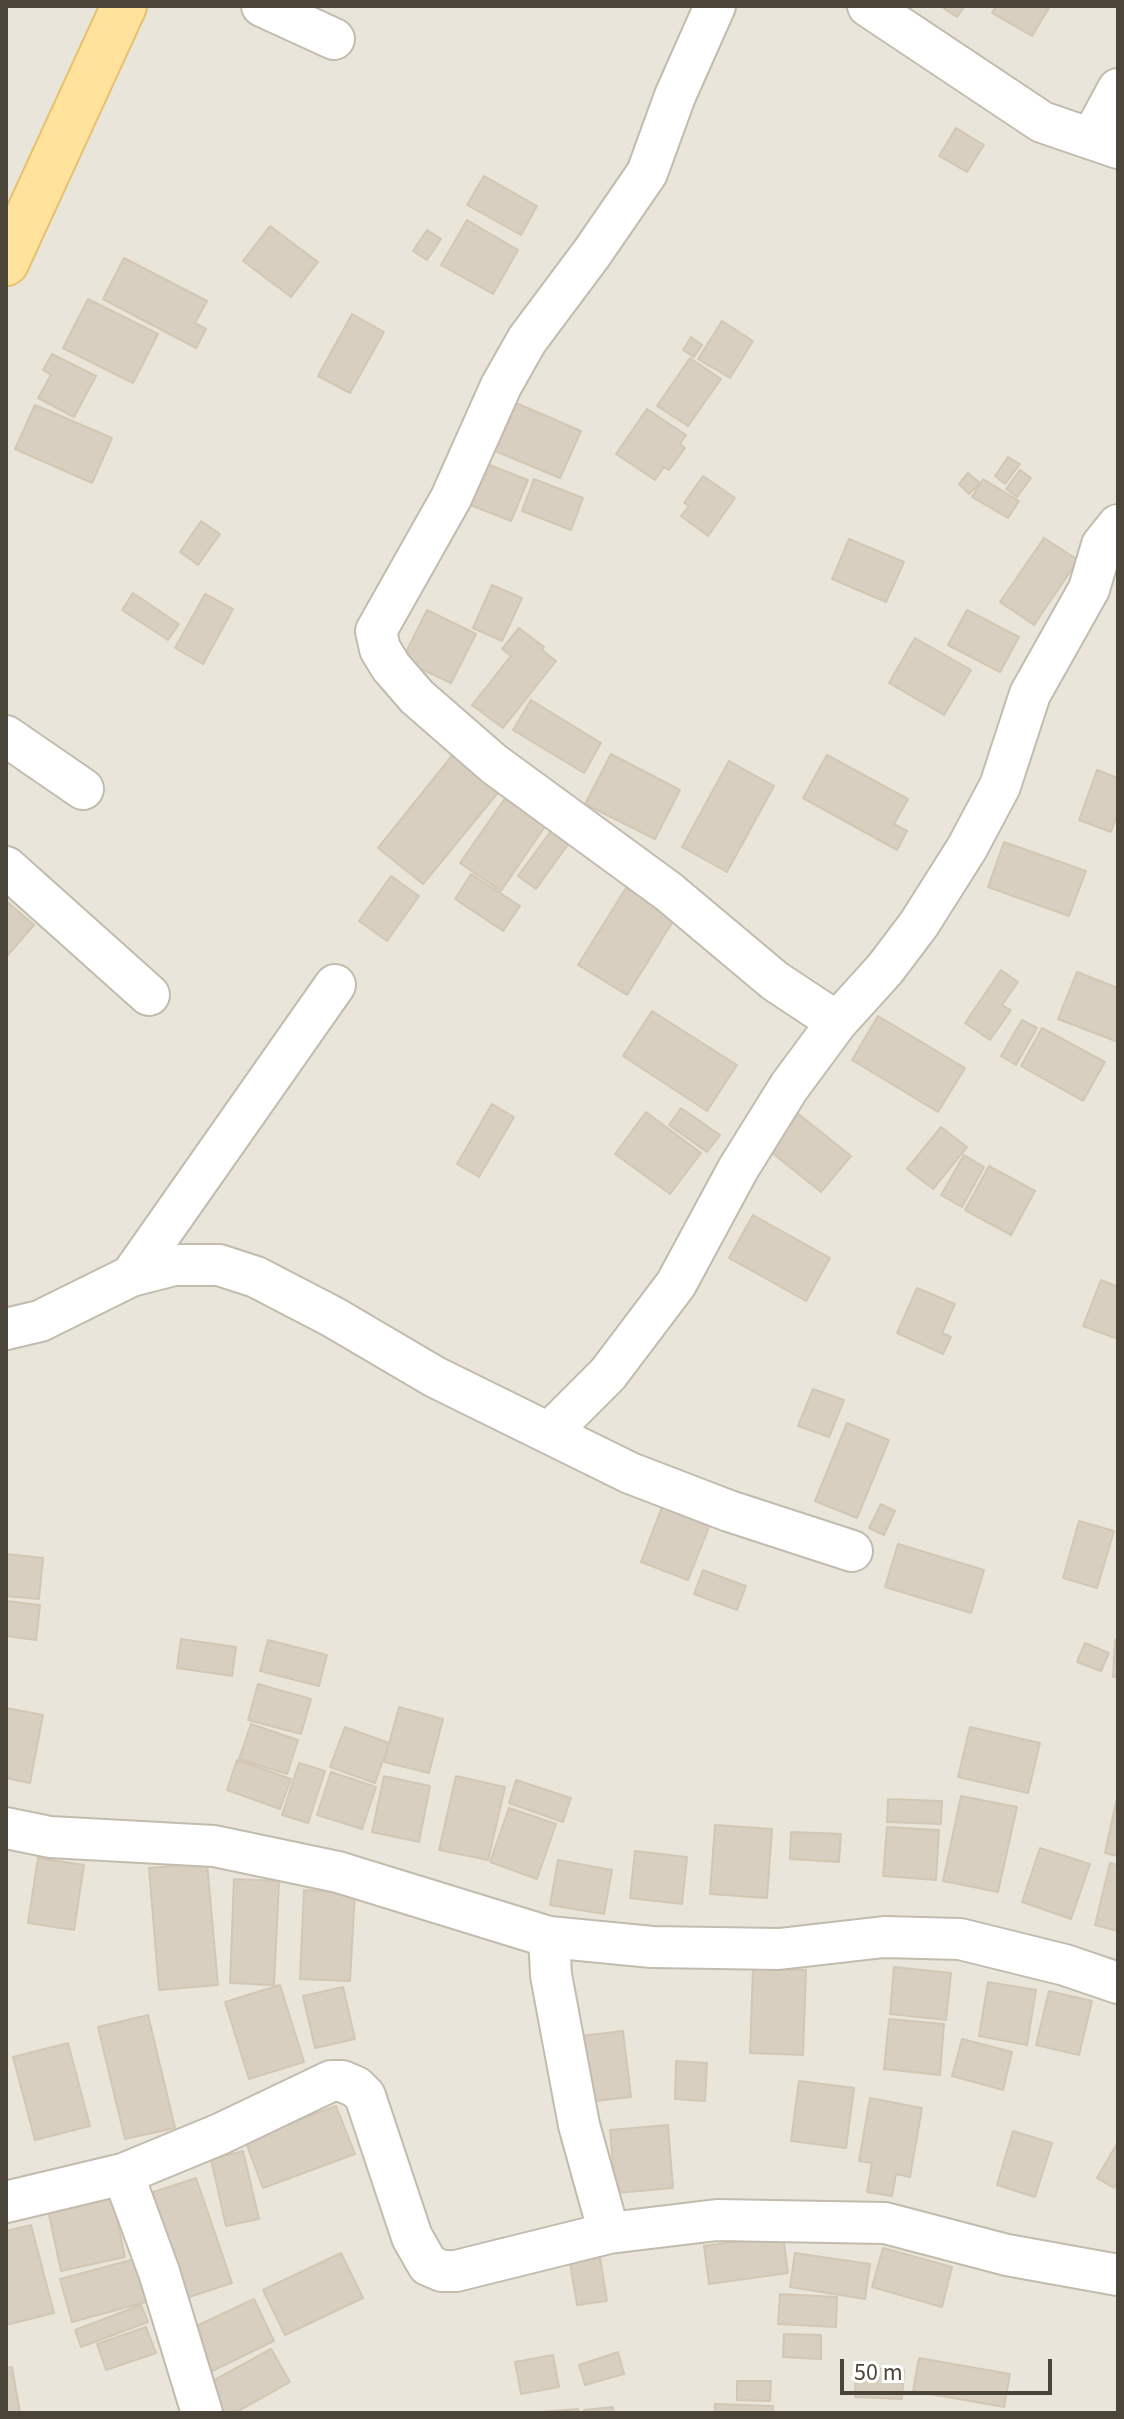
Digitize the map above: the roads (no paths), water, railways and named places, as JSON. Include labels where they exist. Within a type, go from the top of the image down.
[{"type":"main road","points":[[6,263],[124,6]]},
{"type":"street","points":[[262,6],[334,39]]},
{"type":"street","points":[[715,6],[675,96],[647,173],[527,340],[501,386],[451,498],[376,631],[380,649],[391,667],[417,697],[494,764],[679,900],[775,981],[837,1022]]},
{"type":"street","points":[[868,6],[1042,122],[1105,144],[1118,89]]},
{"type":"street","points":[[550,1432],[608,1374],[676,1284],[738,1169],[789,1087],[837,1022],[885,969],[936,901],[1000,786],[1030,694],[1089,589],[1102,545],[1118,525]]},
{"type":"street","points":[[6,736],[83,789]]},
{"type":"street","points":[[6,867],[149,995]]},
{"type":"street","points":[[131,1276],[335,985]]},
{"type":"street","points":[[6,1329],[40,1321],[131,1276],[174,1265],[219,1265],[256,1277],[333,1317],[435,1377],[630,1473],[729,1511],[852,1551]]},
{"type":"street","points":[[6,1828],[50,1837],[214,1846],[338,1872],[549,1937],[652,1947],[763,1949],[884,1937],[960,1939],[1065,1965],[1118,1983]]},
{"type":"street","points":[[549,1937],[551,1975],[576,2111],[609,2233]]},
{"type":"street","points":[[6,2202],[123,2174],[220,2134],[331,2081],[342,2081],[356,2087],[365,2096],[412,2237],[428,2265],[442,2271],[456,2271],[609,2233],[717,2220],[885,2223],[1007,2255],[1118,2275]]},
{"type":"street","points":[[123,2174],[159,2272],[202,2413]]}]
